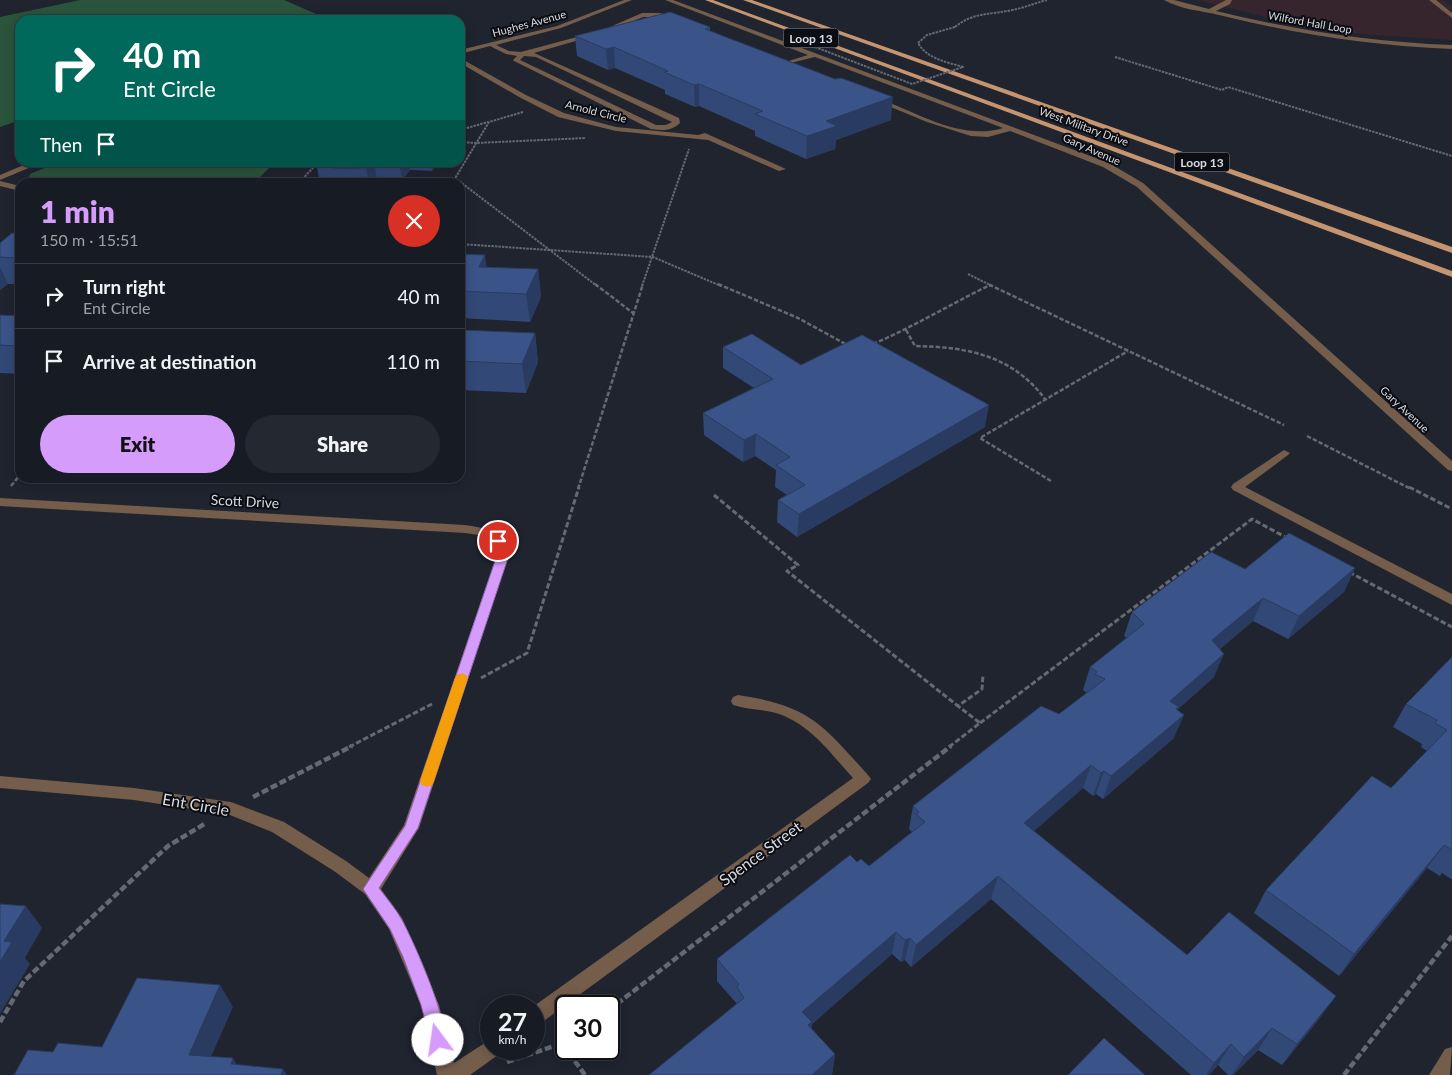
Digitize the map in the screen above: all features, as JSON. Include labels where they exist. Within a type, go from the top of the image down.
[{"type":"main road","name":"West Military Drive","points":[[708,0],[1452,274]]},
{"type":"main road","name":"West Military Drive","points":[[746,0],[1452,250]]},
{"type":"street","name":"Hughes Avenue","points":[[465,51],[576,22],[629,0]]},
{"type":"street","name":"Gary Avenue","points":[[668,0],[815,51],[1106,165],[1140,185],[1452,467]]},
{"type":"street","name":"Wilford Hall Loop","points":[[1167,0],[1278,28],[1334,38],[1384,44],[1452,47]]},
{"type":"street","points":[[1210,11],[1228,3],[1229,0]]},
{"type":"street","points":[[1432,0],[1452,16]]},
{"type":"street","points":[[523,54],[605,31],[642,15],[660,15],[678,22]]},
{"type":"street","points":[[510,40],[526,48],[523,54],[516,60],[519,63],[648,129],[673,126],[710,138],[782,168]]},
{"type":"street","points":[[490,44],[508,53],[538,55],[676,120],[673,126]]},
{"type":"street","points":[[784,64],[815,51]]},
{"type":"street","points":[[776,60],[797,68]]},
{"type":"street","name":"Arnold Circle","points":[[465,63],[561,115],[598,125],[648,129],[710,138]]},
{"type":"street","points":[[868,96],[956,130],[977,135],[990,135],[1011,128]]},
{"type":"street","points":[[0,178],[27,167]]},
{"type":"street","points":[[0,183],[15,188]]},
{"type":"street","points":[[1284,453],[1237,486],[1452,600]]},
{"type":"street","name":"Scott Drive","points":[[0,502],[465,529],[489,533],[498,541],[502,558],[458,690]]},
{"type":"street","points":[[370,889],[411,828],[458,690]]},
{"type":"street","name":"Spence Street","points":[[545,1009],[863,779],[813,726],[796,715],[772,706],[738,701]]},
{"type":"street","name":"Ent Circle","points":[[0,782],[134,794],[231,809],[278,827],[340,866],[370,889],[396,924],[430,1005],[447,1075]]},
{"type":"street","points":[[1439,1075],[1452,1056]]},
{"type":"street","points":[[454,1075],[486,1060]]},
{"type":"path","points":[[815,51],[912,84],[963,67],[923,51],[918,43],[928,35],[955,27],[966,17],[985,12],[1012,10],[1047,0]]},
{"type":"path","points":[[1115,57],[1222,90],[1228,87],[1452,156]]},
{"type":"path","points":[[465,129],[544,106]]},
{"type":"path","points":[[465,161],[489,122]]},
{"type":"path","points":[[465,142],[592,138]]},
{"type":"path","points":[[0,1022],[24,981],[168,846],[231,809],[527,653],[633,314],[692,142]]},
{"type":"path","points":[[304,178],[314,167]]},
{"type":"path","points":[[455,178],[461,167]]},
{"type":"path","points":[[465,186],[633,314]]},
{"type":"path","points":[[465,244],[653,257],[798,318],[851,347]]},
{"type":"path","points":[[968,274],[1284,425]]},
{"type":"path","points":[[866,347],[906,330],[941,308],[990,285]]},
{"type":"path","points":[[906,330],[915,346],[954,348],[977,353],[999,361],[1028,379],[1045,399]]},
{"type":"path","points":[[1051,481],[980,438],[1129,351]]},
{"type":"path","points":[[1307,436],[1452,510]]},
{"type":"path","points":[[714,495],[798,565],[787,571],[980,723]]},
{"type":"path","points":[[620,1001],[980,723],[1252,519],[1295,542]]},
{"type":"path","points":[[1348,571],[1452,627]]},
{"type":"path","points":[[958,706],[982,689],[983,675]]},
{"type":"path","points":[[1344,1075],[1452,936]]},
{"type":"path","points":[[575,1060],[585,1075]]},
{"type":"shaded area","points":[[1196,0],[1443,0],[1452,6],[1452,40],[1360,34],[1286,22]]},
{"type":"green space","points":[[80,0],[284,0],[318,15],[15,15],[15,122],[0,127],[0,17]]},
{"type":"green space","points":[[47,167],[270,167],[259,178],[29,178],[30,174]]},
{"type":"building","points":[[670,12],[710,27],[705,29],[835,79],[841,78],[893,97],[826,121],[837,126],[807,136],[755,114],[763,111],[699,84],[694,85],[614,47],[606,49],[575,36]]},
{"type":"building","points":[[334,167],[368,167],[366,169]]},
{"type":"building","points":[[12,233],[15,233],[15,258],[0,257],[0,243]]},
{"type":"building","points":[[465,254],[485,255],[479,267],[538,269],[526,294],[465,291]]},
{"type":"building","points":[[0,315],[15,316],[15,346],[0,345]]},
{"type":"building","points":[[465,330],[535,333],[522,364],[465,361]]},
{"type":"building","points":[[752,334],[801,365],[862,335],[989,405],[799,514],[778,500],[805,485],[776,465],[790,457],[756,434],[744,440],[703,413],[773,379],[723,347]]},
{"type":"building","points":[[1289,533],[1355,568],[1299,616],[1263,598],[1212,640],[1224,654],[1170,701],[1179,707],[1176,709],[1184,715],[1111,776],[1104,771],[1101,773],[1091,765],[1024,823],[1187,955],[1229,912],[1336,996],[1297,1044],[1272,1028],[1244,1057],[1231,1044],[1214,1063],[998,876],[916,945],[910,938],[905,940],[896,932],[802,1012],[812,1022],[808,1025],[835,1054],[812,1075],[649,1075],[744,998],[737,987],[739,984],[717,959],[850,855],[857,862],[861,859],[869,866],[925,822],[916,814],[919,812],[913,806],[1041,706],[1059,714],[1105,679],[1095,674],[1097,672],[1090,667],[1144,624],[1132,612],[1211,552],[1245,569]]},
{"type":"building","points":[[1452,657],[1452,850],[1444,845],[1354,954],[1266,890],[1372,776],[1391,788],[1447,730],[1435,723],[1437,720],[1406,704]]},
{"type":"building","points":[[0,904],[26,906],[4,941],[12,942],[0,962]]},
{"type":"building","points":[[137,978],[220,985],[189,1055],[233,1058],[231,1064],[283,1069],[281,1075],[14,1075],[28,1050],[53,1052],[58,1043],[102,1047]]},
{"type":"building","points":[[1104,1038],[1145,1075],[1068,1075]]},
{"type":"slow traffic","points":[[427,781],[462,678]]},
{"type":"route","points":[[438,1040],[430,1005],[411,956],[396,924],[370,889],[411,828],[502,558],[498,541]]}]
